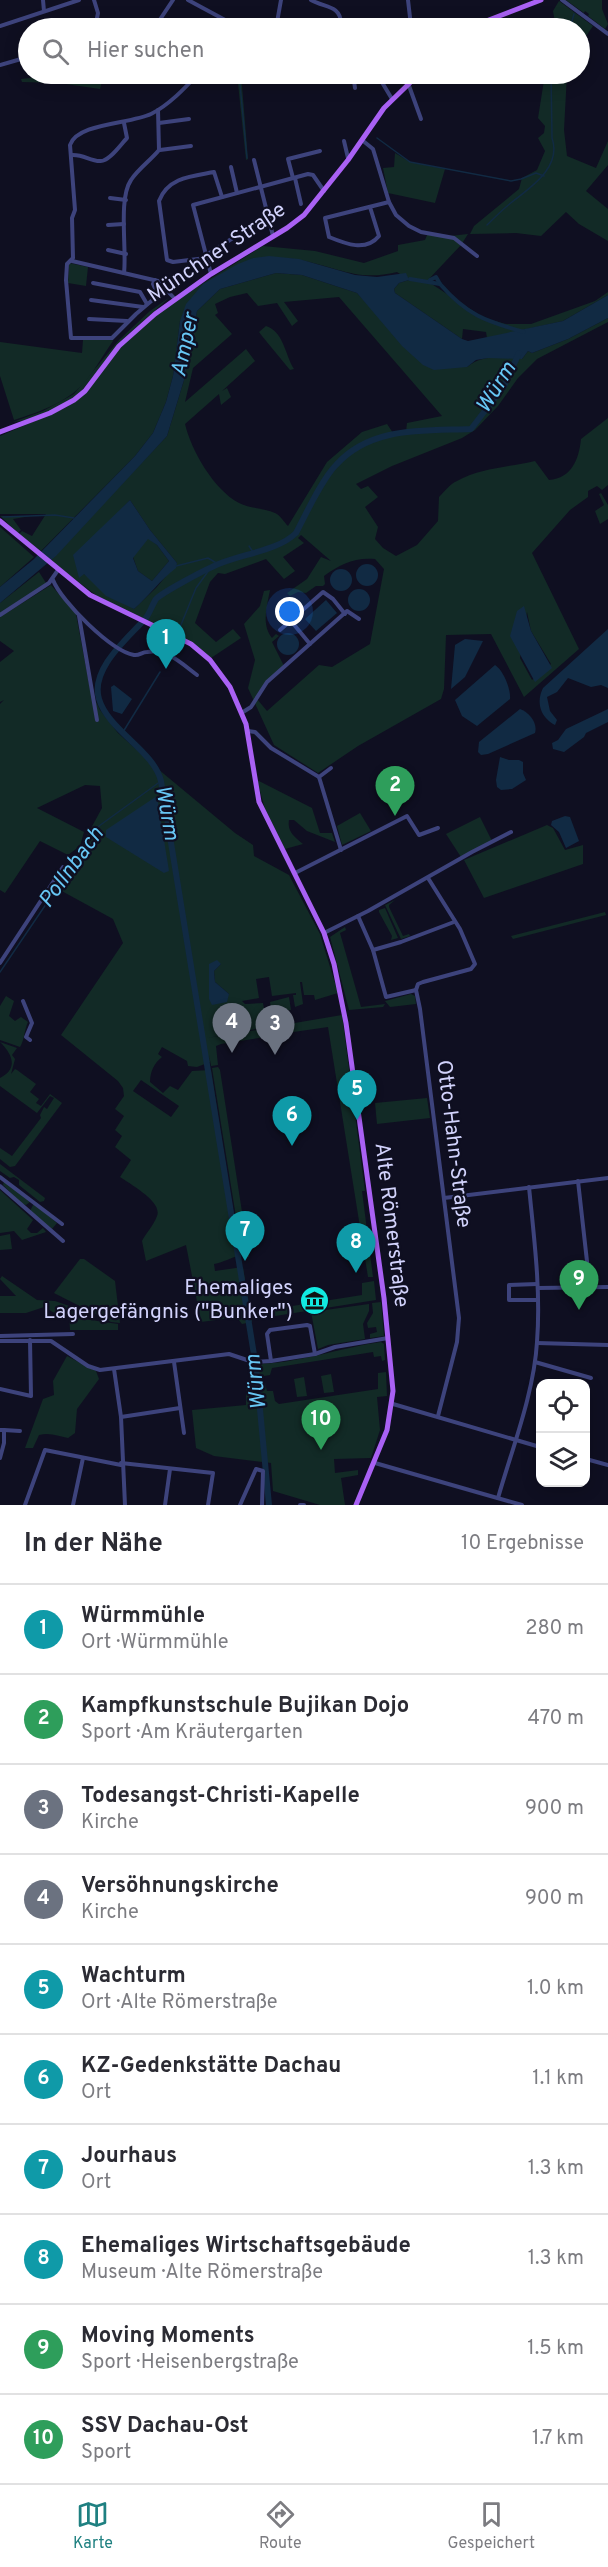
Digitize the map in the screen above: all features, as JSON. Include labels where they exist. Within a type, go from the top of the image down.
[{"type":"main road","points":[[494,18],[541,0]]},
{"type":"main road","name":"Münchner Straße","points":[[0,432],[50,413],[74,400],[85,391],[129,336],[175,299],[304,214],[324,191],[384,108],[407,84]]},
{"type":"main road","name":"Alte Römerstraße","points":[[0,521],[90,595],[138,620],[180,638],[210,660],[230,687],[243,712],[259,802],[324,933],[334,964],[346,1023],[393,1381],[393,1404],[387,1430],[356,1505]]},
{"type":"street","points":[[43,0],[44,11]]},
{"type":"street","points":[[23,18],[80,0]]},
{"type":"street","points":[[94,0],[98,12],[97,18]]},
{"type":"street","points":[[161,18],[173,0]]},
{"type":"street","points":[[188,0],[217,18]]},
{"type":"street","points":[[311,0],[337,9],[340,18]]},
{"type":"street","points":[[408,0],[410,18]]},
{"type":"street","points":[[562,0],[586,18]]},
{"type":"street","points":[[279,18],[282,1]]},
{"type":"street","points":[[0,26],[18,20]]},
{"type":"street","points":[[590,21],[608,34]]},
{"type":"street","points":[[0,65],[18,60]]},
{"type":"street","points":[[72,261],[74,248],[72,218],[75,210],[70,145],[76,135],[91,129],[124,123],[158,110],[187,84]]},
{"type":"street","points":[[355,84],[356,88]]},
{"type":"street","points":[[383,84],[392,99]]},
{"type":"street","points":[[408,84],[421,119]]},
{"type":"street","points":[[158,110],[159,150]]},
{"type":"street","points":[[159,123],[189,118]]},
{"type":"street","points":[[71,155],[81,154],[100,161],[106,160],[127,138],[124,123]]},
{"type":"street","points":[[362,140],[373,149],[389,202],[396,215],[421,232],[454,238],[477,256]]},
{"type":"street","points":[[344,141],[348,159]]},
{"type":"street","points":[[124,273],[126,254],[124,225],[130,180],[159,150],[191,146]]},
{"type":"street","points":[[301,204],[288,159],[320,151]]},
{"type":"street","points":[[254,160],[273,236]]},
{"type":"street","points":[[231,167],[237,193]]},
{"type":"street","points":[[222,197],[214,172],[178,180],[162,195],[159,201],[166,260],[173,262],[206,257],[236,236]]},
{"type":"street","points":[[211,274],[192,206],[194,203],[313,175],[324,191]]},
{"type":"street","points":[[110,198],[126,200]]},
{"type":"street","points":[[370,207],[379,236],[369,245],[365,247],[331,238],[325,218],[389,202]]},
{"type":"street","points":[[108,225],[124,225]]},
{"type":"street","points":[[108,250],[126,254]]},
{"type":"street","points":[[155,280],[153,284],[158,295],[112,338],[71,339],[66,279],[67,264],[72,261],[155,280],[162,284],[175,299]]},
{"type":"street","points":[[93,283],[140,292],[145,305]]},
{"type":"street","points":[[91,300],[145,305]]},
{"type":"street","points":[[89,319],[128,321]]},
{"type":"street","points":[[0,615],[53,580],[58,570]]},
{"type":"street","points":[[53,580],[55,588],[79,616],[120,648],[137,655],[147,652],[165,653],[197,675]]},
{"type":"street","points":[[280,630],[323,592],[333,599],[345,614]]},
{"type":"street","points":[[243,712],[251,707],[267,682],[347,611],[359,619]]},
{"type":"street","points":[[79,616],[97,720]]},
{"type":"street","points":[[291,621],[310,644]]},
{"type":"street","points":[[248,731],[255,732],[271,748],[319,777],[341,850]]},
{"type":"street","points":[[319,777],[331,768]]},
{"type":"street","points":[[294,874],[407,816],[419,835],[438,828]]},
{"type":"street","points":[[324,933],[511,832]]},
{"type":"street","points":[[0,963],[63,867]]},
{"type":"street","points":[[358,916],[373,950],[386,997],[416,990],[418,984],[423,982],[474,967],[475,961],[465,939],[428,878]]},
{"type":"street","points":[[373,950],[408,940],[454,922]]},
{"type":"street","name":"Otto-Hahn-Straße","points":[[416,990],[457,1296],[459,1331],[438,1416]]},
{"type":"street","points":[[23,1001],[23,1006],[32,1023],[26,1036],[30,1040]]},
{"type":"street","points":[[0,1177],[62,1224]]},
{"type":"street","points":[[444,1198],[608,1178]]},
{"type":"street","points":[[578,1181],[590,1288]]},
{"type":"street","points":[[0,1186],[63,1241]]},
{"type":"street","points":[[498,1498],[535,1362],[537,1343],[538,1286],[529,1187]]},
{"type":"street","points":[[538,1300],[509,1300],[509,1285],[608,1287]]},
{"type":"street","points":[[271,1360],[267,1334],[270,1330],[310,1326],[315,1354]]},
{"type":"street","points":[[0,1336],[73,1335]]},
{"type":"street","points":[[0,1341],[51,1341],[93,1368],[114,1369],[229,1354],[255,1362],[315,1354],[335,1347],[388,1338]]},
{"type":"street","points":[[0,1389],[31,1396],[30,1340]]},
{"type":"street","points":[[537,1343],[608,1346]]},
{"type":"street","points":[[174,1362],[184,1433]]},
{"type":"street","points":[[535,1362],[591,1378]]},
{"type":"street","points":[[114,1369],[121,1417],[124,1505]]},
{"type":"street","points":[[393,1404],[536,1445]]},
{"type":"street","points":[[121,1417],[180,1408]]},
{"type":"street","points":[[0,1458],[4,1443],[2,1430],[20,1431]]},
{"type":"street","points":[[25,1505],[45,1450],[121,1464],[213,1473],[208,1505]]},
{"type":"street","points":[[73,1505],[83,1458]]},
{"type":"street","points":[[590,1460],[608,1465]]},
{"type":"street","points":[[375,1463],[522,1505]]},
{"type":"street","points":[[165,1505],[170,1469]]},
{"type":"street","points":[[240,1505],[256,1469],[263,1471],[262,1505]]},
{"type":"green space","points":[[566,0],[602,0],[602,9],[608,24],[605,29],[585,11],[584,13]]},
{"type":"green space","points":[[559,1],[582,18],[554,18],[553,11]]},
{"type":"green space","points":[[66,84],[101,84],[100,89]]},
{"type":"green space","points":[[238,84],[242,84],[248,159],[246,160]]},
{"type":"green space","points":[[543,84],[566,84],[564,130],[567,156],[596,168],[608,141],[608,165],[586,191],[608,209],[608,241],[579,224],[566,212],[541,236],[516,233],[470,234],[474,226],[519,189],[522,178],[537,170],[545,151],[538,138],[544,133],[545,126],[538,118]]},
{"type":"green space","points":[[395,153],[410,162],[445,169],[435,203],[388,193],[383,168],[394,167]]},
{"type":"green space","points":[[428,233],[450,236],[468,234],[461,245],[427,281],[484,318],[506,324],[531,324],[595,301],[608,292],[608,295],[563,321],[487,338],[486,332],[463,329],[462,339],[395,293],[394,289],[399,283],[409,280],[397,272],[383,275],[359,274],[295,259],[253,258],[180,321],[173,376],[166,402],[153,433],[135,456],[41,551],[19,534],[22,531],[32,536],[46,514],[0,514],[0,436],[67,407],[85,393],[122,346],[155,316],[197,287],[263,246],[315,251],[364,263],[398,251],[398,245],[425,240]]},
{"type":"green space","points":[[69,263],[88,267],[86,286],[68,283]]},
{"type":"green space","points":[[276,273],[302,275],[357,293],[373,310],[467,367],[486,358],[522,359],[528,351],[532,353],[568,339],[608,318],[608,322],[537,359],[518,378],[498,406],[475,430],[462,438],[392,466],[356,484],[361,489],[368,486],[378,497],[365,507],[378,527],[375,539],[383,548],[396,556],[417,545],[438,521],[439,497],[454,482],[485,471],[535,461],[549,480],[563,476],[576,460],[581,439],[608,418],[608,485],[602,490],[597,486],[588,491],[588,497],[570,510],[532,553],[579,649],[524,697],[491,634],[446,635],[444,689],[441,699],[358,746],[318,773],[274,745],[248,688],[255,660],[244,624],[260,606],[264,591],[270,590],[266,615],[267,627],[272,638],[276,634],[279,636],[272,642],[284,666],[267,682],[257,699],[267,711],[319,665],[332,667],[370,644],[384,569],[375,559],[354,560],[342,565],[324,576],[323,586],[316,586],[306,593],[298,592],[290,596],[287,593],[307,579],[321,557],[331,561],[301,535],[298,538],[304,543],[283,557],[295,571],[284,579],[266,559],[225,574],[218,573],[210,582],[195,623],[216,642],[233,629],[241,638],[211,658],[183,637],[97,596],[50,560],[167,436],[184,380],[197,311],[220,289]],"holes":[[[247,293],[258,306],[277,303],[292,326],[298,321],[284,302],[339,297],[442,416],[407,423],[406,432],[393,433],[387,424],[362,432],[327,462],[288,526],[277,514],[239,503],[221,489],[198,457],[185,424],[219,394],[221,405],[231,397],[227,388],[222,391],[255,361],[246,349],[185,402],[193,368],[232,334],[215,315],[218,313],[215,304]],[[130,500],[150,530],[177,563],[134,609],[84,574],[102,529]],[[527,612],[531,631],[551,664],[532,680],[520,658]]]},
{"type":"green space","points":[[170,297],[123,339],[79,394],[59,407],[28,420],[13,422],[43,411],[74,394],[119,340],[150,311]]},
{"type":"green space","points":[[266,326],[277,333],[294,369],[290,370],[259,332]]},
{"type":"green space","points":[[112,339],[113,341],[95,368],[77,390],[52,406],[14,420],[0,376],[0,342],[82,353],[83,340]]},
{"type":"green space","points":[[601,493],[608,505],[608,519],[600,524],[595,511],[604,505],[599,494]]},
{"type":"green space","points":[[0,516],[31,516],[13,519],[21,530],[18,533]]},
{"type":"green space","points":[[0,527],[34,557],[0,587]]},
{"type":"green space","points":[[148,538],[157,545],[169,561],[152,581],[138,571],[133,557]]},
{"type":"green space","points":[[39,572],[46,583],[0,613],[0,603]]},
{"type":"green space","points":[[51,585],[76,614],[90,689],[100,710],[118,733],[158,769],[235,833],[253,845],[254,856],[289,875],[320,934],[338,993],[315,1000],[314,995],[304,995],[302,982],[300,982],[303,1004],[295,1007],[293,995],[296,993],[272,996],[269,977],[256,979],[259,998],[242,1001],[245,1004],[263,1003],[265,1014],[260,1015],[262,1028],[207,1038],[269,1028],[271,1036],[216,1046],[218,1065],[211,1066],[209,1054],[210,1062],[197,1067],[188,1066],[187,1061],[162,1047],[158,1054],[162,1057],[155,1065],[151,1075],[150,1082],[163,1093],[170,1086],[178,1090],[192,1071],[211,1070],[240,1255],[214,1264],[215,1271],[243,1267],[252,1322],[242,1324],[234,1314],[224,1319],[201,1322],[186,1245],[146,1261],[142,1241],[156,1219],[158,1211],[151,1199],[120,1177],[131,1160],[115,1147],[122,1136],[115,1130],[124,1116],[115,1109],[124,1096],[123,1088],[118,1081],[61,1035],[123,943],[113,919],[58,889],[102,808],[100,786],[85,785],[37,808],[84,832],[80,846],[68,855],[40,841],[5,893],[0,890],[0,704],[4,700],[0,702],[0,662],[14,651],[0,641],[0,617]],"holes":[[[211,963],[221,964],[214,971],[215,982],[229,994],[209,999]],[[141,1080],[179,1106],[171,1117],[133,1091]]]},
{"type":"green space","points":[[257,780],[312,808],[320,833],[332,833],[335,842],[307,831],[294,820],[289,820],[290,831],[303,844],[285,849],[265,809]]},
{"type":"green space","points":[[360,813],[371,831],[342,845],[337,826]]},
{"type":"green space","points":[[480,817],[492,841],[461,857],[446,834]]},
{"type":"green space","points":[[547,825],[553,828],[565,850],[583,845],[583,864],[484,898],[464,860]]},
{"type":"green space","points":[[395,900],[389,907],[403,936],[409,934],[410,936],[401,939],[385,905]]},
{"type":"green space","points":[[385,908],[398,938],[391,940],[392,936],[379,912]]},
{"type":"green space","points":[[605,912],[606,915],[513,939],[511,936]]},
{"type":"green space","points":[[345,927],[346,930],[340,933],[361,1007],[385,1004],[383,1007],[349,1010],[330,937]]},
{"type":"green space","points":[[411,994],[415,996],[416,1004],[390,1007],[385,1001]]},
{"type":"green space","points":[[6,996],[14,1001],[9,1016],[15,1021],[21,1017],[28,1022],[20,1047],[0,1040],[0,1006]]},
{"type":"green space","points":[[289,997],[291,1010],[272,1013],[270,1002]]},
{"type":"green space","points":[[342,1015],[365,1191],[362,1191],[373,1277],[368,1277],[328,1027],[273,1035],[271,1027]]},
{"type":"green space","points":[[0,1042],[17,1048],[12,1055],[15,1059],[11,1074],[15,1069],[36,1084],[30,1092],[39,1099],[36,1103],[41,1106],[50,1094],[62,1103],[15,1166],[10,1167],[0,1159],[0,1148],[12,1156],[41,1118],[44,1107],[47,1109],[54,1098],[50,1096],[37,1113],[0,1086],[0,1078],[10,1070],[12,1060]]},
{"type":"green space","points":[[218,1067],[249,1257],[242,1254],[212,1068]]},
{"type":"green space","points":[[427,1098],[430,1118],[377,1124],[375,1103]]},
{"type":"green space","points":[[0,1164],[45,1198],[44,1201],[40,1202],[19,1185],[19,1180],[14,1177],[10,1178],[0,1171]]},
{"type":"green space","points":[[4,1181],[30,1202],[26,1205],[22,1204],[3,1185]]},
{"type":"green space","points":[[0,1190],[33,1220],[27,1229],[31,1233],[37,1233],[43,1228],[46,1232],[22,1240],[14,1231],[0,1233]]},
{"type":"green space","points":[[34,1203],[57,1223],[52,1229],[30,1211]]},
{"type":"green space","points":[[10,1234],[12,1249],[0,1250],[0,1236]]},
{"type":"green space","points":[[80,1259],[84,1259],[115,1281],[120,1323],[111,1322],[54,1293]]},
{"type":"green space","points":[[2,1276],[37,1300],[55,1301],[78,1309],[84,1319],[118,1324],[118,1330],[70,1330],[69,1314],[56,1314],[44,1307],[26,1313],[0,1313],[0,1296],[16,1296],[0,1279]]},
{"type":"green space","points":[[374,1281],[376,1300],[269,1317],[267,1310],[362,1295],[362,1283]]},
{"type":"green space","points":[[381,1302],[384,1336],[370,1338],[370,1334],[377,1332],[376,1327],[368,1328],[367,1323],[373,1313],[372,1303]]},
{"type":"green space","points":[[369,1304],[369,1311],[363,1324],[365,1339],[328,1345],[318,1349],[311,1312]]},
{"type":"green space","points":[[381,1342],[384,1344],[385,1360],[382,1361],[381,1356],[374,1357],[373,1352],[272,1368],[270,1375],[254,1381],[251,1373],[251,1364],[283,1362]]},
{"type":"green space","points":[[67,1356],[96,1371],[99,1379],[77,1409],[75,1433],[68,1438],[50,1434],[39,1435],[33,1448],[25,1448],[43,1399],[54,1395],[53,1381]]},
{"type":"green space","points":[[386,1372],[387,1396],[377,1397],[380,1430],[371,1458],[334,1459],[335,1473],[358,1470],[358,1475],[341,1478],[345,1505],[320,1505],[273,1491],[271,1463],[214,1456],[196,1448],[192,1410],[246,1405],[246,1382],[254,1385],[265,1383],[267,1391],[273,1391],[275,1401],[279,1404],[378,1389],[378,1373]]},
{"type":"green space","points":[[331,1374],[334,1392],[324,1393],[321,1376]]},
{"type":"green space","points":[[304,1377],[307,1396],[297,1397],[294,1379]]},
{"type":"water","name":"Amper","points":[[269,256],[299,259],[355,275],[377,277],[406,273],[409,280],[399,283],[394,289],[395,293],[468,341],[563,321],[608,295],[608,318],[568,339],[532,353],[528,351],[522,359],[488,358],[476,360],[467,367],[434,370],[423,365],[402,346],[357,293],[302,275],[276,273],[220,289],[197,311],[184,380],[167,436],[56,556],[0,603],[0,587],[34,559],[135,456],[153,433],[166,402],[173,376],[180,321],[186,304],[203,284],[238,264],[253,258]]},
{"type":"water","points":[[130,500],[150,530],[177,563],[176,568],[134,609],[106,596],[84,574],[79,578],[73,555]],"holes":[[[148,539],[157,545],[169,561],[152,581],[138,571],[133,558]]]},
{"type":"water","points":[[367,564],[375,567],[378,575],[375,583],[367,586],[359,583],[356,575],[359,567]]},
{"type":"water","points":[[341,569],[349,572],[352,580],[349,588],[341,591],[333,588],[330,580],[333,572]]},
{"type":"water","points":[[359,589],[369,596],[370,600],[363,610],[359,611],[349,604],[348,600],[355,590]]},
{"type":"water","points":[[326,600],[337,613],[316,631],[305,619]]},
{"type":"water","points":[[524,606],[531,631],[552,668],[535,682],[510,636],[517,611]]},
{"type":"water","points":[[608,629],[608,688],[601,685],[591,687],[568,678],[557,692],[547,697],[550,711],[557,720],[555,725],[546,718],[541,709],[540,699],[543,688]]},
{"type":"water","points":[[288,633],[296,636],[299,644],[296,652],[288,655],[280,652],[277,644],[280,636]]},
{"type":"water","points":[[465,639],[483,641],[465,677],[451,689],[455,645]]},
{"type":"water","points":[[495,665],[506,680],[510,699],[477,726],[462,716],[455,700]]},
{"type":"water","points":[[114,685],[132,699],[122,714],[113,711],[111,687]]},
{"type":"water","points":[[520,709],[532,718],[535,733],[481,755],[478,752],[479,742]]},
{"type":"water","points":[[608,709],[608,722],[586,733],[564,752],[553,749],[552,743],[558,740],[566,729]]},
{"type":"water","points":[[500,757],[523,762],[523,773],[526,780],[512,789],[501,790],[497,787]]},
{"type":"water","points":[[157,796],[169,871],[164,873],[106,837],[106,830]]},
{"type":"water","points":[[565,816],[570,817],[579,841],[566,848],[559,832],[551,825],[552,821]]},
{"type":"water","points":[[217,960],[221,964],[214,971],[215,982],[229,994],[227,1002],[212,1005],[209,999],[209,964]]},
{"type":"waterway","points":[[573,18],[574,14]]},
{"type":"waterway","points":[[240,84],[247,158]]},
{"type":"waterway","points":[[487,225],[505,207],[536,183],[549,167],[554,148],[551,84]]},
{"type":"waterway","points":[[377,138],[410,162],[511,181],[536,173],[544,176]]},
{"type":"waterway","points":[[430,280],[436,277],[440,284]]},
{"type":"waterway","points":[[410,279],[440,284],[459,303],[478,316],[524,332]]},
{"type":"waterway","name":"Würm","points":[[269,1505],[256,1367],[161,781],[150,760],[104,710],[99,699],[100,677],[112,655],[145,619],[160,596],[212,567],[268,549],[296,533],[325,479],[350,452],[365,443],[399,433],[471,429],[504,386],[519,353]]},
{"type":"waterway","points":[[3,517],[55,515],[74,518]]},
{"type":"waterway","name":"Würm","points":[[249,546],[253,552]]},
{"type":"waterway","points":[[176,566],[208,558],[218,564]]},
{"type":"waterway","points":[[165,664],[196,588],[212,566]]},
{"type":"waterway","points":[[123,732],[160,672]]},
{"type":"waterway","name":"Pollnbach","points":[[0,972],[99,826],[161,781]]},
{"type":"place","name":"Würmmühle","points":[[166,669]]},
{"type":"place","name":"Kampfkunstschule Bujikan Dojo","points":[[395,816]]},
{"type":"place","name":"Versöhnungskirche","points":[[232,1053]]},
{"type":"place","name":"Todesangst-Christi-Kapelle","points":[[275,1055]]},
{"type":"place","name":"Wachturm","points":[[357,1120]]},
{"type":"place","name":"KZ-Gedenkstätte Dachau","points":[[292,1146]]},
{"type":"place","name":"Jourhaus","points":[[245,1261]]},
{"type":"place","name":"Ehemaliges Wirtschaftsgebäude","points":[[356,1273]]},
{"type":"place","name":"Ehemaliges Lagergefängnis (\"Bunker\")","points":[[314,1300]]},
{"type":"place","name":"Moving Moments","points":[[579,1310]]},
{"type":"place","name":"SSV Dachau-Ost","points":[[321,1450]]}]
